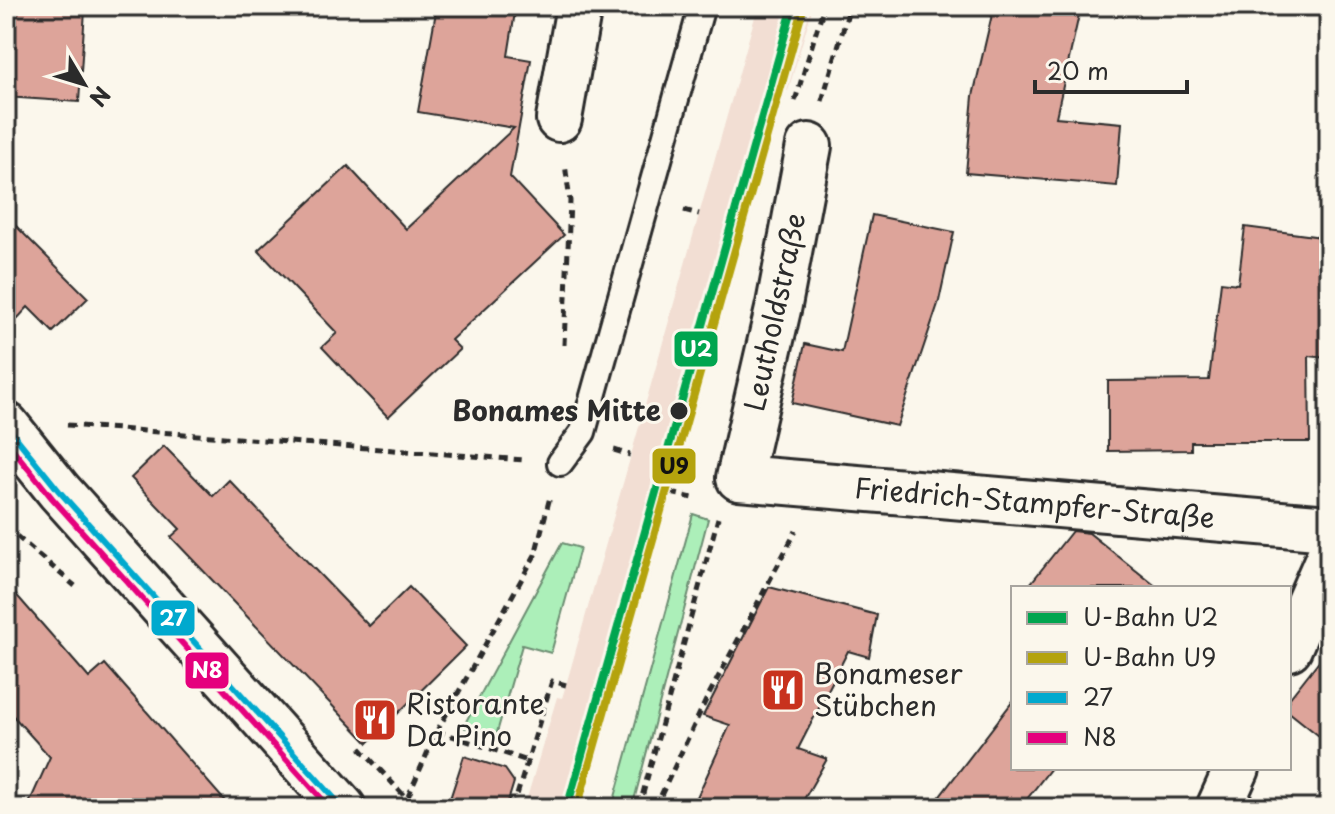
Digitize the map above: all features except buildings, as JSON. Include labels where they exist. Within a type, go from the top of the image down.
[{"type":"street","points":[[559,119],[579,6]]},
{"type":"street","name":"Leutholdstraße","points":[[739,478],[779,305],[809,146]]},
{"type":"street","points":[[6,425],[59,491],[343,808]]},
{"type":"street","points":[[6,464],[59,491]]},
{"type":"street","name":"Friedrich-Stampfer-Straße","points":[[739,478],[1329,528]]},
{"type":"street","points":[[1291,643],[1329,556]]},
{"type":"street","points":[[1219,808],[1236,770]]},
{"type":"lane","points":[[560,463],[583,432],[702,6]]},
{"type":"path","points":[[797,93],[824,6]]},
{"type":"path","points":[[809,146],[850,6]]},
{"type":"path","points":[[559,119],[570,201],[564,355]]},
{"type":"path","points":[[67,436],[57,425],[560,463],[535,555],[437,731],[407,799]]},
{"type":"path","points":[[639,808],[721,506],[739,478]]},
{"type":"path","points":[[655,808],[756,602],[823,486]]},
{"type":"path","points":[[671,493],[697,499]]},
{"type":"path","points":[[513,808],[552,681],[566,685]]},
{"type":"path","points":[[437,731],[528,761]]},
{"type":"path","points":[[354,742],[414,808]]},
{"type":"shaded area","points":[[758,6],[813,6],[788,91],[784,90],[584,808],[524,808],[557,697],[562,698],[566,685]]},
{"type":"green space","points":[[693,514],[708,519],[632,808],[612,808]]},
{"type":"green space","points":[[562,543],[580,548],[551,653],[522,645],[496,736],[463,727]]},
{"type":"metro line","name":"U2","points":[[567,808],[793,6]]},
{"type":"metro line","name":"U9","points":[[577,808],[803,9]]},
{"type":"transit line","name":"27","points":[[6,425],[59,491],[343,808]]},
{"type":"transit line","name":"N8","points":[[6,441],[52,498],[330,808]]},
{"type":"place","name":"Bonames Mitte","points":[[679,411]]},
{"type":"place","name":"Bonameser Stübchen","points":[[783,690]]},
{"type":"place","name":"Ristorante Da Pino","points":[[375,720]]}]
